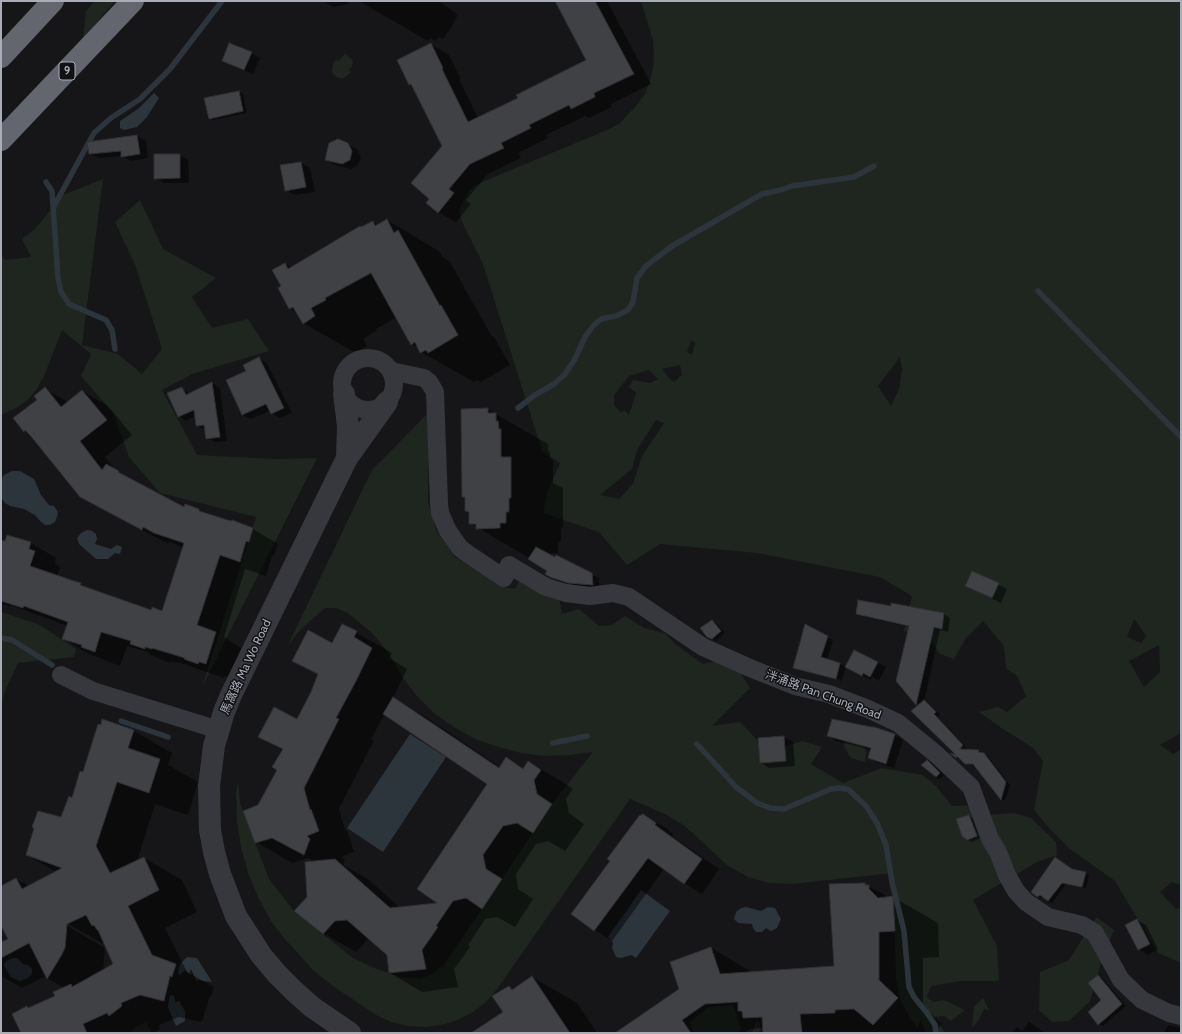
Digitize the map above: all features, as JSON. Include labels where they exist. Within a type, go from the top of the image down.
[{"type":"highway","points":[[1,57],[53,1]]},
{"type":"highway","name":"9","points":[[1,140],[133,1]]},
{"type":"street","name":"馬窩路 Ma Wo Road","points":[[347,458],[348,426],[342,386],[343,377],[347,369],[353,363],[361,359],[369,358],[378,360],[385,364],[391,371],[394,379],[392,395],[347,458],[231,695],[219,730],[212,763],[209,786],[209,808],[210,830],[214,852],[227,895],[236,916],[261,955],[277,974],[312,1007],[350,1033]]},
{"type":"street","name":"馬窩路 Ma Wo Road","points":[[391,371],[424,378],[429,382],[435,392],[440,513],[448,531],[460,548],[504,578],[509,565],[530,576],[546,587],[566,593],[590,596],[613,593],[629,597]]},
{"type":"street","points":[[344,394],[355,407],[364,410],[372,410],[387,402]]},
{"type":"street","name":"泮涌路 Pan Chung Road","points":[[629,597],[703,647],[795,686],[829,694],[868,709],[898,723],[936,754],[971,787],[990,839],[998,852],[1016,891],[1026,902],[1048,917],[1082,925],[1095,933],[1121,980],[1142,1000],[1169,1013],[1181,1016]]},
{"type":"street","points":[[61,675],[93,691],[219,730]]},
{"type":"shaded area","points":[[95,1],[115,1],[83,39],[86,11]]},
{"type":"shaded area","points":[[641,1],[1181,1],[1181,733],[1160,745],[1173,754],[1181,749],[1181,885],[1172,882],[1160,892],[1176,909],[1181,908],[1181,963],[1158,953],[1115,881],[1070,849],[1034,810],[1043,761],[1033,748],[979,712],[998,707],[1007,712],[1026,696],[1017,676],[1006,668],[1004,646],[983,621],[966,638],[954,659],[940,654],[930,640],[904,631],[912,596],[880,577],[757,553],[660,544],[627,565],[599,532],[543,513],[548,490],[560,463],[542,451],[483,264],[462,222],[460,214],[461,205],[469,191],[475,185],[619,124],[645,94],[653,68],[653,40]],"holes":[[[691,340],[695,343],[692,355],[687,352]],[[900,357],[902,370],[899,389],[891,406],[878,386]],[[680,365],[682,375],[674,382],[662,369]],[[649,370],[658,379],[650,383],[633,380],[629,387],[636,393],[629,415],[624,410],[621,413],[614,405],[614,395],[629,376]],[[656,420],[664,423],[642,456],[633,484],[619,499],[600,495],[632,469],[637,450]],[[1134,619],[1146,636],[1141,643],[1127,637]],[[1159,645],[1160,672],[1144,687],[1129,661]]]},
{"type":"shaded area","points":[[345,54],[351,58],[353,62],[349,70],[351,72],[344,78],[338,78],[332,71],[333,64],[336,60],[339,61]]},
{"type":"shaded area","points":[[154,93],[159,98],[147,117],[137,127],[124,130],[120,128],[120,121],[138,109]]},
{"type":"shaded area","points":[[103,179],[82,345],[118,354],[142,374],[162,349],[136,267],[115,222],[140,200],[163,249],[216,278],[192,297],[212,328],[248,319],[269,351],[192,374],[162,390],[197,455],[275,459],[317,458],[202,687],[256,517],[160,493],[129,457],[113,413],[81,376],[91,354],[62,330],[44,376],[37,389],[28,400],[1,415],[1,255],[5,260],[31,257],[22,239],[34,230],[63,195]]},
{"type":"shaded area","points":[[429,412],[428,501],[436,530],[455,557],[503,587],[515,589],[519,581],[559,597],[562,614],[579,609],[599,626],[612,625],[625,616],[644,628],[665,633],[675,644],[703,664],[721,660],[736,666],[750,688],[712,726],[740,722],[769,752],[802,741],[822,747],[811,764],[843,783],[882,768],[923,775],[936,786],[952,806],[974,805],[987,815],[1014,813],[1031,818],[1056,842],[1057,855],[1037,862],[973,900],[997,946],[999,981],[960,981],[931,986],[927,997],[933,1002],[944,1000],[965,1010],[951,1021],[944,1016],[935,1017],[945,1033],[926,1033],[921,1020],[918,1028],[911,1020],[901,1001],[896,979],[893,873],[792,884],[769,883],[748,877],[728,866],[682,824],[665,814],[630,799],[497,989],[486,1002],[473,1012],[458,1020],[441,1025],[425,1027],[408,1026],[391,1022],[376,1015],[330,984],[313,970],[284,938],[271,921],[258,897],[248,873],[241,847],[237,821],[236,794],[238,781],[240,803],[269,879],[294,911],[353,958],[374,968],[400,977],[420,979],[432,974],[444,965],[552,804],[593,752],[545,756],[521,753],[475,739],[434,713],[417,696],[402,677],[390,655],[373,634],[348,613],[336,608],[325,608],[302,628],[288,645],[372,470]]},
{"type":"shaded area","points":[[12,471],[20,471],[34,479],[41,495],[49,505],[54,506],[58,512],[55,522],[50,525],[45,525],[35,515],[24,509],[10,506],[5,503],[1,498],[1,480],[4,475]]},
{"type":"shaded area","points":[[87,530],[96,534],[97,539],[95,544],[111,549],[117,545],[122,547],[120,554],[115,553],[108,559],[96,559],[79,544],[77,538],[81,533]]},
{"type":"shaded area","points":[[1,612],[40,625],[76,649],[74,657],[18,663],[5,691],[1,707]]},
{"type":"shaded area","points":[[410,734],[446,757],[383,852],[347,828]]},
{"type":"shaded area","points":[[846,737],[862,737],[866,753],[865,762],[851,758],[844,746]]},
{"type":"shaded area","points":[[641,890],[670,911],[636,958],[631,955],[621,958],[616,957],[612,948],[612,941],[608,937]]},
{"type":"shaded area","points":[[746,907],[761,911],[768,907],[775,908],[781,919],[777,928],[771,931],[766,928],[762,932],[756,932],[752,924],[738,923],[734,919],[736,912],[741,908]]},
{"type":"shaded area","points":[[1096,917],[1114,930],[1102,960],[1090,1001],[1069,1021],[1052,1022],[1039,1010],[1040,972],[1069,960]]},
{"type":"shaded area","points":[[187,957],[197,958],[212,982],[196,980],[191,969],[189,974],[185,970],[180,975],[178,973],[180,964]]},
{"type":"shaded area","points":[[17,958],[23,964],[28,965],[32,969],[32,974],[28,978],[20,981],[11,977],[8,973],[4,965],[6,961]]},
{"type":"shaded area","points":[[170,995],[174,996],[175,1002],[180,1001],[185,1011],[185,1021],[176,1026],[168,1007]]},
{"type":"shaded area","points":[[983,998],[989,1010],[984,1009],[978,1021],[972,1027],[974,1007]]},
{"type":"shaded area","points":[[733,1005],[741,1028],[739,1033],[693,1033],[690,1022],[709,1007]]},
{"type":"shaded area","points":[[758,1021],[761,1028],[759,1033],[752,1033],[755,1024]]},
{"type":"shaded area","points":[[146,1022],[152,1033],[129,1033],[137,1026]]},
{"type":"building","points":[[555,1],[595,1],[634,74],[594,93],[595,97],[571,109],[569,105],[529,125],[531,128],[501,143],[504,148],[470,164],[449,189],[454,193],[438,213],[426,203],[429,199],[411,183],[442,146],[411,84],[409,85],[397,60],[431,43],[468,122],[518,98],[516,95],[586,60]]},
{"type":"building","points":[[229,43],[252,52],[244,70],[222,61]]},
{"type":"building","points":[[239,91],[243,111],[209,119],[204,98]]},
{"type":"building","points":[[137,135],[140,154],[121,157],[121,151],[89,154],[87,142]]},
{"type":"building","points":[[338,139],[348,143],[352,151],[350,160],[342,164],[325,160],[329,143]]},
{"type":"building","points":[[154,154],[180,154],[180,178],[154,179]]},
{"type":"building","points":[[301,162],[306,187],[285,191],[280,165]]},
{"type":"building","points":[[387,219],[394,233],[398,230],[440,306],[441,305],[458,335],[428,353],[426,350],[420,353],[415,342],[411,345],[371,273],[325,298],[326,300],[311,308],[315,316],[303,324],[293,307],[289,309],[278,288],[281,286],[272,270],[285,263],[288,269],[360,226],[361,227],[373,221],[375,226]]},
{"type":"building","points":[[259,357],[284,408],[271,414],[266,404],[242,415],[226,380],[246,371],[243,365]]},
{"type":"building","points":[[212,382],[220,437],[206,439],[204,425],[196,426],[194,410],[178,417],[167,393],[182,387],[186,395]]},
{"type":"building","points":[[45,387],[61,407],[82,390],[107,420],[80,441],[102,470],[106,464],[119,471],[118,472],[184,507],[185,504],[199,509],[199,511],[231,521],[232,520],[253,528],[249,542],[246,541],[240,562],[220,555],[197,625],[216,632],[206,664],[199,662],[198,664],[184,659],[185,658],[152,648],[145,647],[145,649],[130,644],[131,641],[101,632],[95,652],[81,647],[82,645],[62,639],[68,622],[24,606],[23,608],[1,601],[1,540],[5,541],[7,535],[31,542],[29,549],[35,551],[30,566],[81,583],[80,585],[151,610],[152,607],[162,611],[184,543],[154,533],[143,527],[142,530],[80,497],[30,435],[25,430],[24,432],[13,418],[37,400],[34,396]]},
{"type":"building","points":[[488,408],[488,413],[496,413],[496,421],[498,421],[499,429],[501,429],[501,457],[511,457],[511,498],[509,498],[509,512],[506,512],[506,523],[500,523],[500,528],[476,529],[476,524],[469,524],[469,512],[465,511],[465,497],[462,497],[461,409]]},
{"type":"building","points":[[536,547],[592,573],[593,585],[568,583],[545,574],[547,571],[528,559]]},
{"type":"building","points":[[972,571],[999,583],[992,598],[965,586]]},
{"type":"building","points":[[858,600],[891,606],[891,603],[944,613],[942,629],[934,627],[916,705],[896,681],[909,626],[856,614]]},
{"type":"building","points":[[712,620],[721,631],[712,639],[707,637],[700,628]]},
{"type":"building","points":[[342,624],[357,631],[354,637],[372,648],[336,718],[339,719],[304,788],[310,810],[311,809],[319,831],[307,836],[310,839],[304,855],[272,838],[255,843],[243,811],[258,805],[277,770],[272,767],[283,749],[258,737],[274,707],[297,719],[311,692],[318,674],[292,661],[308,630],[332,643]]},
{"type":"building","points":[[805,624],[828,636],[821,657],[840,663],[836,679],[793,668]]},
{"type":"building","points":[[854,650],[878,662],[870,677],[863,673],[862,676],[845,667]]},
{"type":"building","points":[[393,697],[499,768],[506,757],[523,769],[528,761],[541,770],[534,780],[537,794],[552,804],[533,833],[517,823],[503,826],[483,855],[486,869],[502,879],[482,909],[466,898],[453,901],[436,926],[438,927],[422,950],[426,969],[389,973],[387,955],[347,920],[335,921],[323,934],[294,911],[307,897],[305,862],[335,859],[390,908],[437,903],[417,889],[487,784],[383,714]]},
{"type":"building","points":[[924,700],[936,712],[934,714],[963,745],[960,749],[979,750],[978,752],[984,753],[1006,782],[1001,800],[973,764],[965,764],[957,756],[956,758],[950,753],[956,755],[911,711]]},
{"type":"building","points":[[102,719],[134,730],[128,748],[160,759],[149,793],[117,782],[96,846],[110,873],[144,857],[159,890],[128,906],[152,955],[176,964],[172,977],[170,976],[164,1001],[140,995],[121,1003],[122,1006],[109,1016],[107,1013],[83,1024],[87,1033],[21,1033],[12,1014],[27,1006],[28,1008],[55,996],[53,992],[71,984],[72,987],[113,964],[98,930],[94,925],[92,926],[86,915],[67,924],[65,948],[47,979],[29,943],[1,958],[1,942],[8,939],[1,926],[1,886],[16,878],[22,889],[62,868],[26,855],[34,828],[32,827],[38,811],[61,817],[69,796],[72,798],[80,771],[83,772],[98,724],[101,725]]},
{"type":"building","points":[[832,719],[874,727],[895,734],[886,764],[868,758],[871,748],[827,736]]},
{"type":"building","points":[[784,736],[786,761],[760,763],[758,738]]},
{"type":"building","points":[[927,760],[940,773],[936,777],[921,765]]},
{"type":"building","points":[[643,814],[656,823],[655,825],[702,859],[684,884],[648,858],[594,931],[571,914],[610,861],[607,859],[639,816]]},
{"type":"building","points":[[969,815],[977,836],[967,840],[962,836],[956,819]]},
{"type":"building","points":[[1055,857],[1072,869],[1086,872],[1082,887],[1062,883],[1048,901],[1040,895],[1037,897],[1031,892]]},
{"type":"building","points":[[865,883],[865,885],[869,885],[869,889],[878,898],[893,896],[895,931],[879,932],[879,980],[898,998],[873,1025],[854,1009],[835,1010],[835,1013],[800,1014],[802,1033],[763,1033],[762,1017],[743,1018],[742,1011],[738,1011],[738,1002],[705,1004],[682,1020],[691,1033],[615,1033],[679,989],[670,962],[711,947],[720,974],[834,966],[829,884]]},
{"type":"building","points":[[1137,919],[1150,944],[1138,950],[1125,925]]},
{"type":"building","points":[[1098,975],[1122,1004],[1098,1025],[1088,1012],[1101,1000],[1088,983]]},
{"type":"building","points":[[532,976],[570,1033],[471,1033],[503,1012],[492,996],[509,986],[512,990]]},
{"type":"waterway","points":[[53,208],[94,133],[111,118],[140,99],[170,69],[222,1]]},
{"type":"waterway","points":[[518,408],[535,395],[554,384],[565,374],[575,359],[585,337],[593,326],[601,319],[616,316],[628,310],[633,302],[637,278],[646,266],[672,246],[762,194],[792,186],[854,177],[874,166]]},
{"type":"waterway","points":[[46,182],[52,191],[58,278],[61,292],[69,304],[106,320],[112,330],[115,349]]},
{"type":"waterway","points":[[1038,291],[1181,437]]},
{"type":"waterway","points":[[1,638],[12,640],[52,665]]},
{"type":"waterway","points":[[121,721],[168,737]]},
{"type":"waterway","points":[[553,743],[587,736]]},
{"type":"waterway","points":[[697,744],[736,787],[757,803],[770,808],[784,809],[831,789],[842,788],[849,790],[866,806],[877,823],[886,845],[892,882],[904,931],[909,987],[914,997],[935,1025],[936,1033]]}]
